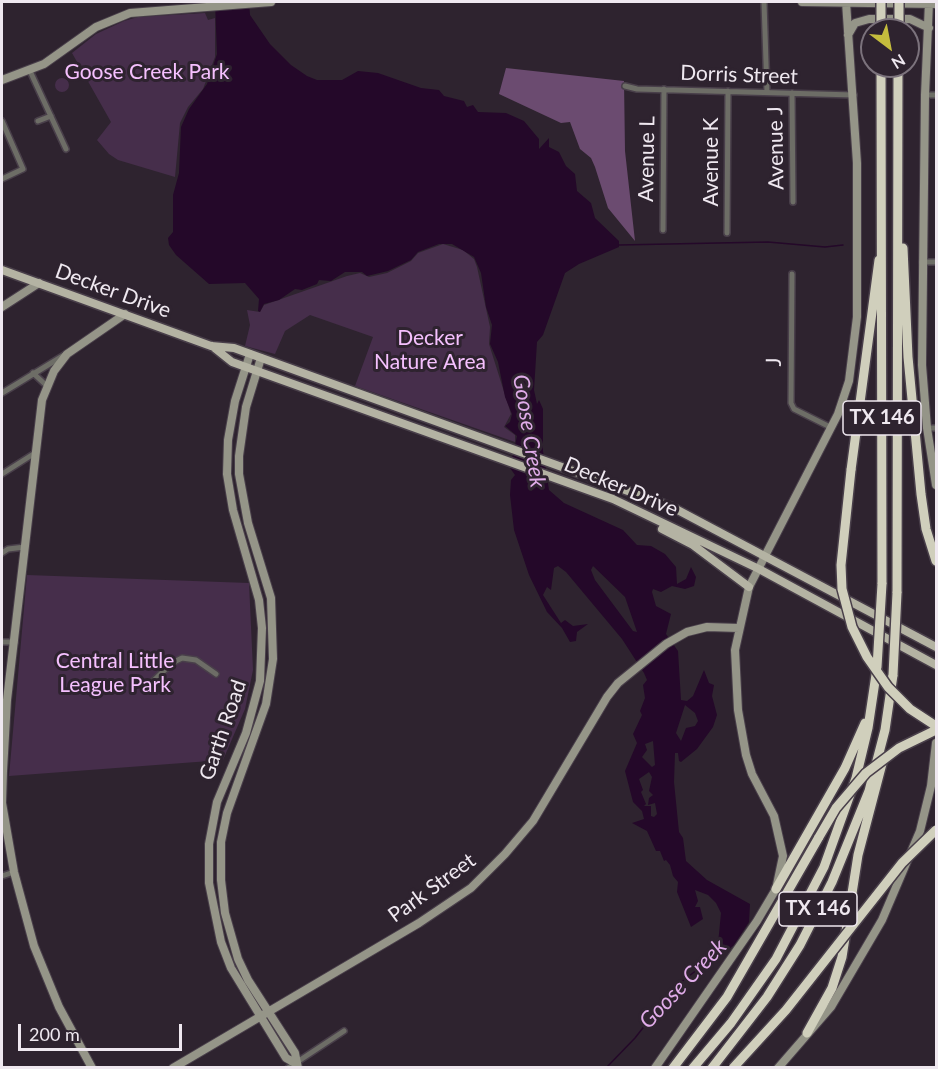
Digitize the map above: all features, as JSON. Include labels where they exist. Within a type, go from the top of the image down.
[{"type":"highway","points":[[881,2],[881,18]]},
{"type":"highway","points":[[898,18],[899,2]]},
{"type":"highway","name":"TX 146","points":[[693,1068],[749,1000],[776,959],[808,901],[834,843],[853,789],[873,698],[882,584],[881,78]]},
{"type":"highway","name":"TX 146","points":[[712,1068],[767,997],[800,945],[832,882],[869,791],[885,730],[893,675],[897,592],[898,78]]},
{"type":"highway","points":[[898,216],[902,235],[908,346],[921,494],[926,529],[936,561]]},
{"type":"highway","points":[[673,1068],[727,997],[830,818],[847,794],[887,756],[936,728],[910,709],[888,687],[867,657],[852,627],[843,589],[841,565],[851,471],[875,276],[881,252]]},
{"type":"highway","points":[[776,889],[845,768],[873,698]]},
{"type":"highway","points":[[807,1034],[832,988],[842,957],[858,855],[886,747],[885,730]]},
{"type":"highway","points":[[733,1068],[786,1010],[902,863],[936,830]]},
{"type":"main road","points":[[2,80],[30,71],[59,55],[96,27],[117,17],[142,11],[271,2]]},
{"type":"main road","points":[[802,2],[931,3],[925,95],[922,365],[927,428],[936,485]]},
{"type":"main road","points":[[655,1068],[770,899],[776,889],[783,856],[781,837],[774,816],[752,774],[738,710],[735,670],[739,628],[749,587],[830,427],[849,381],[857,317],[854,94],[846,3]]},
{"type":"main road","points":[[848,35],[855,23],[869,18],[910,19],[929,28]]},
{"type":"main road","name":"Decker Drive","points":[[2,270],[211,346],[234,348],[672,507],[936,647]]},
{"type":"main road","points":[[2,307],[39,283]]},
{"type":"main road","points":[[92,1068],[59,1007],[34,946],[14,872],[2,803],[3,725],[15,642],[35,453],[47,386],[67,354],[125,314]]},
{"type":"main road","name":"Decker Drive","points":[[211,346],[232,362],[613,499],[759,569],[936,665]]},
{"type":"main road","name":"Garth Road","points":[[250,354],[235,401],[227,453],[233,510],[254,579],[262,638],[260,681],[251,717],[217,802],[209,844],[209,883],[214,914],[231,969],[259,1017],[286,1058],[294,1066]]},
{"type":"main road","name":"Garth Road","points":[[261,358],[246,407],[239,456],[245,507],[272,606],[274,639],[266,704],[234,788],[221,842],[225,913],[238,959],[267,1012],[295,1053],[294,1066]]},
{"type":"main road","points":[[613,499],[643,519],[693,545],[749,587]]},
{"type":"main road","points":[[233,510],[245,507]]},
{"type":"main road","points":[[254,579],[265,575]]},
{"type":"main road","name":"Park Street","points":[[173,1068],[420,923],[451,902],[489,871],[533,821],[607,697],[629,673],[679,636],[707,627],[739,628]]},
{"type":"main road","points":[[262,638],[274,639]]},
{"type":"main road","points":[[251,717],[260,721]]},
{"type":"main road","points":[[778,1068],[831,1007],[868,947],[903,875],[920,831],[931,786],[936,743]]},
{"type":"main road","points":[[209,844],[221,842]]},
{"type":"main road","points":[[214,914],[225,913]]},
{"type":"street","points":[[764,2],[767,92]]},
{"type":"street","points":[[30,71],[66,148]]},
{"type":"street","name":"Dorris Street","points":[[625,86],[664,90],[854,94]]},
{"type":"street","name":"Avenue L","points":[[663,230],[664,90]]},
{"type":"street","name":"Avenue K","points":[[727,233],[728,91]]},
{"type":"street","name":"Avenue J","points":[[792,93],[793,202]]},
{"type":"street","points":[[925,95],[936,95]]},
{"type":"street","points":[[38,121],[51,116]]},
{"type":"street","points":[[2,121],[23,169],[2,179]]},
{"type":"street","points":[[922,262],[936,262]]},
{"type":"street","name":"J","points":[[792,274],[791,403],[794,409],[830,427]]},
{"type":"street","points":[[2,393],[67,354]]},
{"type":"street","points":[[33,373],[47,386]]},
{"type":"street","points":[[927,428],[936,428]]},
{"type":"street","points":[[2,474],[35,453]]},
{"type":"street","points":[[227,453],[239,456]]},
{"type":"street","points":[[2,553],[9,549],[25,547]]},
{"type":"street","points":[[2,642],[15,642]]},
{"type":"street","points":[[149,685],[172,663],[182,658],[196,660],[216,674]]},
{"type":"street","points":[[2,876],[14,872]]},
{"type":"street","points":[[294,1066],[344,1031]]},
{"type":"green space","name":"Goose Creek Park","points":[[205,13],[208,20],[215,18],[215,57],[203,89],[188,107],[180,123],[175,177],[118,160],[109,154],[97,140],[111,122],[72,53],[96,34],[124,21],[138,17]]},
{"type":"green space","points":[[62,78],[67,80],[69,85],[67,90],[62,92],[57,90],[55,85],[57,80]]},
{"type":"green space","name":"Decker Nature Area","points":[[443,244],[463,250],[474,259],[477,267],[490,327],[489,344],[511,414],[504,427],[515,435],[515,442],[355,386],[373,337],[310,315],[285,331],[275,354],[245,346],[250,325],[247,310],[260,312],[264,305],[347,276],[360,273],[369,277],[387,273],[411,261],[418,253]]},
{"type":"green space","name":"Central Little League Park","points":[[27,575],[249,583],[253,670],[245,709],[223,760],[9,776]]},
{"type":"shaded area","points":[[506,68],[624,81],[625,151],[635,241],[608,208],[595,167],[591,158],[580,149],[570,122],[561,123],[499,94]]},
{"type":"water","points":[[215,2],[249,2],[250,15],[270,44],[291,65],[307,76],[317,80],[342,80],[358,71],[378,73],[421,88],[439,90],[444,96],[464,101],[467,107],[473,105],[478,112],[506,113],[524,121],[539,139],[539,149],[549,138],[549,147],[559,152],[566,166],[575,174],[577,191],[591,203],[595,218],[619,241],[619,247],[579,264],[565,273],[543,335],[537,342],[534,390],[537,404],[539,400],[543,409],[543,451],[549,490],[564,503],[623,530],[637,545],[651,546],[665,554],[676,567],[677,584],[686,579],[691,567],[696,577],[694,586],[685,589],[672,586],[661,592],[653,589],[652,592],[656,606],[671,614],[666,634],[678,651],[681,700],[687,701],[693,696],[704,670],[709,683],[714,685],[712,696],[717,715],[713,727],[697,749],[681,762],[678,753],[675,753],[674,782],[679,832],[683,838],[686,861],[707,880],[750,904],[749,922],[734,945],[728,950],[721,951],[718,944],[721,913],[716,903],[708,895],[695,890],[698,901],[695,907],[700,907],[703,919],[691,927],[677,892],[678,882],[673,876],[670,865],[666,860],[664,861],[660,851],[656,851],[647,831],[632,823],[644,819],[642,811],[633,802],[625,771],[637,743],[633,734],[642,715],[640,711],[645,698],[643,685],[647,680],[644,673],[622,639],[566,572],[558,566],[554,568],[551,590],[547,587],[543,595],[561,623],[565,620],[573,626],[588,624],[577,632],[576,641],[570,642],[562,628],[547,612],[529,575],[514,530],[510,495],[511,480],[515,475],[510,468],[517,436],[505,426],[510,422],[512,414],[505,397],[498,362],[490,344],[492,325],[486,307],[481,273],[474,257],[452,244],[439,244],[418,252],[411,260],[388,271],[367,276],[362,272],[345,272],[331,281],[319,280],[317,284],[302,290],[295,289],[279,300],[264,304],[260,312],[258,311],[259,299],[245,283],[209,284],[176,255],[169,245],[168,238],[173,232],[173,195],[179,173],[181,127],[189,109],[207,84],[217,54]],"holes":[[[593,566],[625,597],[637,632],[633,631],[595,580],[591,570]],[[685,705],[695,713],[698,721],[695,726],[686,728],[681,741],[676,733]],[[653,741],[655,765],[652,767],[642,757],[647,750],[645,744]],[[649,772],[652,777],[649,791],[653,795],[649,798],[648,805],[655,803],[657,814],[654,817],[651,816],[651,806],[644,806],[646,804],[639,779]]]},
{"type":"waterway","points":[[619,245],[768,242],[825,247],[843,245]]},
{"type":"waterway","name":"Goose Creek","points":[[606,1068],[635,1038],[675,987],[721,951]]}]
